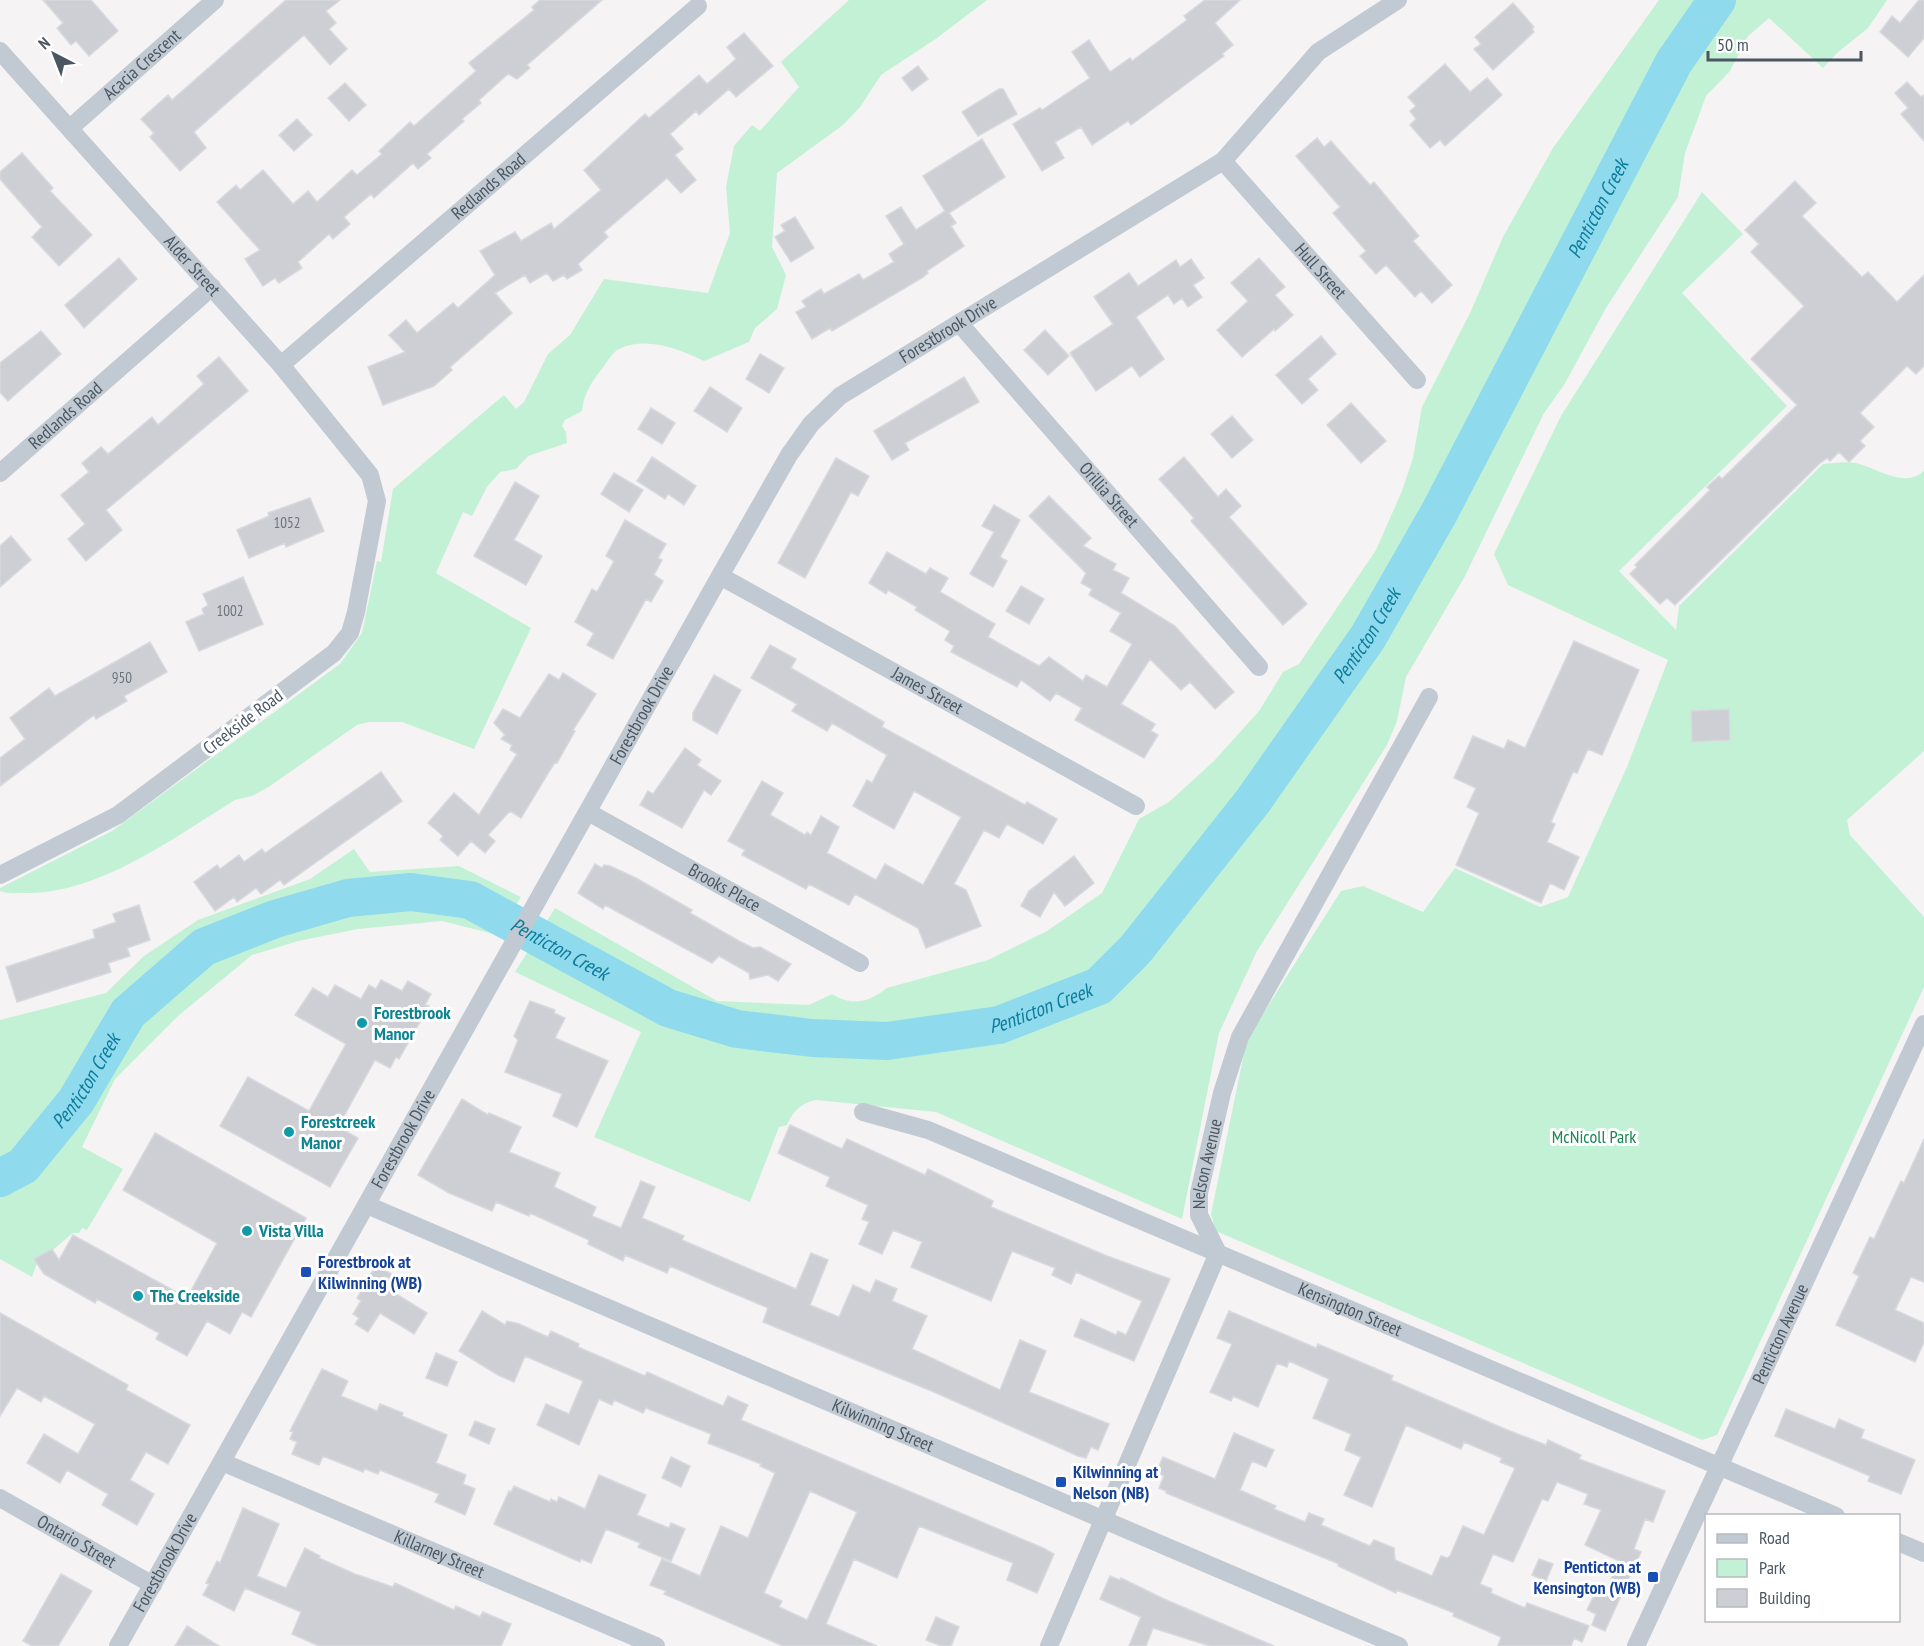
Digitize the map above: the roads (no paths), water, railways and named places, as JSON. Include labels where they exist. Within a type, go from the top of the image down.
[{"type":"street","name":"Acacia Crescent","points":[[70,128],[215,0]]},
{"type":"street","name":"Forestbrook Drive","points":[[118,1646],[720,576],[789,455],[821,413],[840,396],[1223,161],[1318,52],[1398,0]]},
{"type":"street","name":"Redlands Road","points":[[281,365],[698,6]]},
{"type":"street","name":"Alder Street","points":[[0,51],[281,365],[360,461],[375,487]]},
{"type":"street","name":"Hull Street","points":[[1223,161],[1417,380]]},
{"type":"street","name":"Redlands Road","points":[[2,466],[212,287]]},
{"type":"street","name":"Orillia Street","points":[[959,323],[1259,667]]},
{"type":"street","name":"Creekside Road","points":[[0,875],[118,815],[334,653],[350,633],[356,612],[375,510],[375,487]]},
{"type":"street","name":"James Street","points":[[720,576],[1136,806]]},
{"type":"street","name":"Nelson Avenue","points":[[1218,1253],[1199,1215],[1199,1193],[1222,1094],[1240,1037],[1429,697]]},
{"type":"street","name":"Brooks Place","points":[[588,812],[860,963]]},
{"type":"street","name":"Penticton Avenue","points":[[1636,1646],[1924,1024]]},
{"type":"street","name":"Kensington Street","points":[[863,1112],[928,1131],[1834,1514]]},
{"type":"street","name":"Kilwinning Street","points":[[367,1205],[1399,1646]]},
{"type":"street","points":[[1049,1646],[1218,1253]]},
{"type":"street","name":"Killarney Street","points":[[222,1462],[656,1646]]},
{"type":"street","name":"Ontario Street","points":[[0,1498],[153,1585]]},
{"type":"street","points":[[1900,1542],[1924,1553]]},
{"type":"waterway","name":"Penticton Creek","points":[[0,1178],[23,1166],[76,1101],[128,1013],[204,947],[275,919],[348,898],[411,892],[470,900],[668,1008],[737,1029],[812,1038],[887,1041],[999,1025],[1099,986],[1135,950],[1253,801],[1368,637],[1439,513],[1674,62],[1717,0]]},
{"type":"place","name":"Forestbrook Manor","points":[[362,1023]]},
{"type":"place","name":"Forestcreek Manor","points":[[289,1132]]},
{"type":"place","name":"Vista Villa","points":[[247,1231]]},
{"type":"place","name":"Forestbrook at Kilwinning (WB)","points":[[306,1272]]},
{"type":"place","name":"The Creekside","points":[[138,1296]]},
{"type":"place","name":"Kilwinning at Nelson (NB)","points":[[1061,1482]]},
{"type":"place","name":"Penticton at Kensington (WB)","points":[[1653,1577]]},
{"type":"park label","name":"McNicoll Park","points":[[1594,1137]]}]
